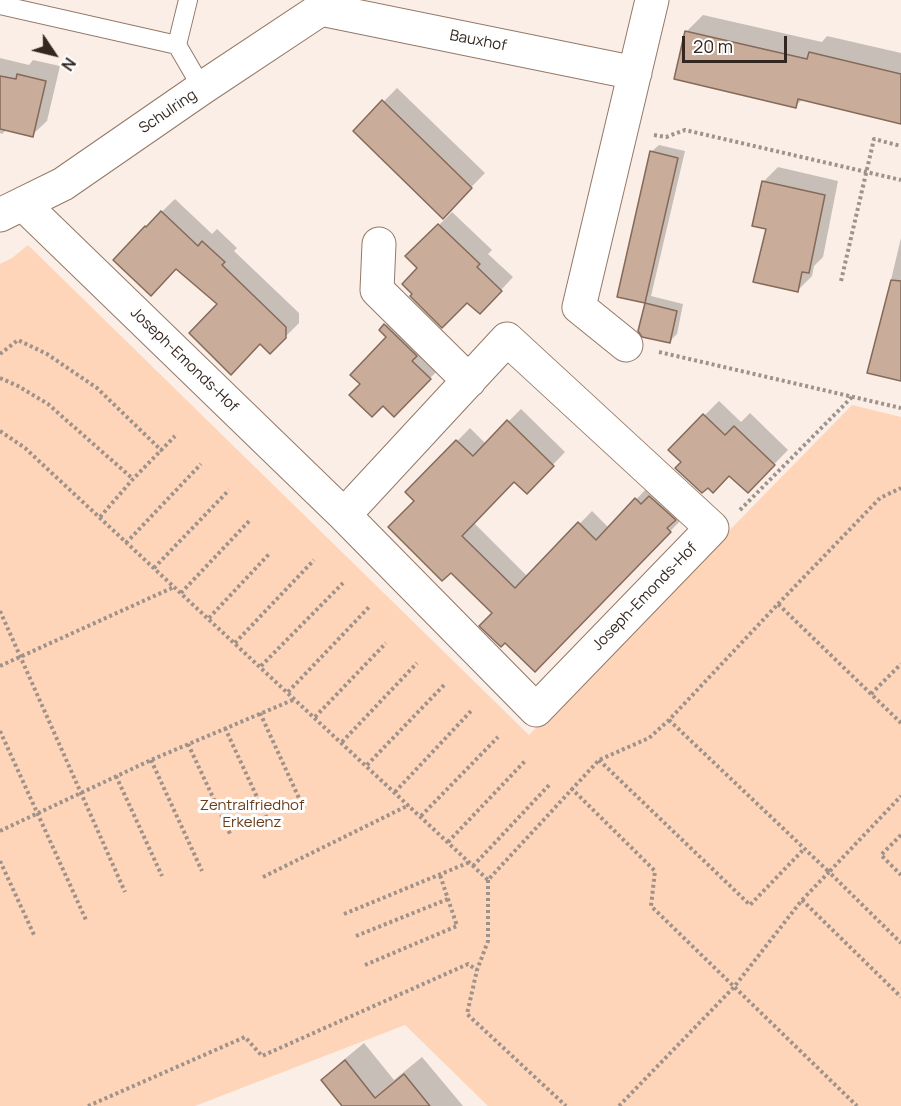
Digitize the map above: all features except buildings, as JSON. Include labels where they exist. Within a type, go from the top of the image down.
[{"type":"street","points":[[626,345],[579,307],[652,0]]},
{"type":"street","name":"Bauxhof","points":[[326,5],[635,73]]},
{"type":"street","name":"Schulring","points":[[8,204],[63,184],[326,5]]},
{"type":"street","name":"Joseph-Emonds-Hof","points":[[8,204],[344,515],[536,710],[712,528]]},
{"type":"street","points":[[379,244],[376,290],[469,381]]},
{"type":"street","points":[[344,515],[507,339],[712,528]]},
{"type":"lane","points":[[188,0],[177,45],[202,88]]},
{"type":"lane","points":[[0,5],[177,45]]},
{"type":"path","points":[[622,128],[666,137],[685,130],[901,180]]},
{"type":"path","points":[[841,281],[874,139],[901,146]]},
{"type":"path","points":[[0,354],[18,340],[47,354],[97,388],[162,451]]},
{"type":"path","points":[[626,345],[901,408]]},
{"type":"path","points":[[0,378],[48,404],[133,479]]},
{"type":"path","points":[[712,528],[729,521],[852,397]]},
{"type":"path","points":[[0,431],[25,448],[100,517],[488,880]]},
{"type":"path","points":[[100,517],[175,436]]},
{"type":"path","points":[[126,543],[201,464]]},
{"type":"path","points":[[566,1106],[467,1014],[477,970],[488,941],[488,880],[599,760],[649,738],[669,720],[880,498],[901,488]]},
{"type":"path","points":[[154,568],[229,490]]},
{"type":"path","points":[[181,592],[251,519]]},
{"type":"path","points":[[209,618],[270,553]]},
{"type":"path","points":[[235,644],[314,560]]},
{"type":"path","points":[[261,666],[343,583]]},
{"type":"path","points":[[0,666],[174,587]]},
{"type":"path","points":[[778,604],[901,723]]},
{"type":"path","points":[[288,692],[370,606]]},
{"type":"path","points":[[0,611],[125,892]]},
{"type":"path","points":[[315,717],[386,643]]},
{"type":"path","points":[[342,742],[417,663]]},
{"type":"path","points":[[871,694],[901,664]]},
{"type":"path","points":[[367,765],[445,684]]},
{"type":"path","points":[[0,831],[151,760],[260,712],[296,699]]},
{"type":"path","points":[[395,792],[471,711]]},
{"type":"path","points":[[260,712],[304,809]]},
{"type":"path","points":[[669,720],[901,943]]},
{"type":"path","points":[[225,728],[269,823]]},
{"type":"path","points":[[0,731],[86,920]]},
{"type":"path","points":[[421,816],[498,737]]},
{"type":"path","points":[[189,744],[231,837]]},
{"type":"path","points":[[151,760],[202,871]]},
{"type":"path","points":[[599,760],[750,906],[804,849]]},
{"type":"path","points":[[448,842],[525,761]]},
{"type":"path","points":[[116,776],[162,876]]},
{"type":"path","points":[[344,914],[472,864],[551,783]]},
{"type":"path","points":[[571,788],[655,872],[651,906],[857,1106]]},
{"type":"path","points":[[619,1106],[734,987],[802,900],[901,796]]},
{"type":"path","points":[[263,877],[409,805]]},
{"type":"path","points":[[901,835],[881,855],[901,875]]},
{"type":"path","points":[[0,861],[35,938]]},
{"type":"path","points":[[365,965],[457,926],[440,875]]},
{"type":"path","points":[[356,936],[448,899]]},
{"type":"path","points":[[802,900],[901,996]]},
{"type":"path","points":[[88,1106],[245,1037],[262,1056],[468,964],[477,970]]},
{"type":"green space","name":"Zentralfriedhof Erkelenz","points":[[28,245],[529,735],[852,405],[901,417],[901,1106],[488,1106],[405,1025],[195,1106],[0,1106],[0,264]]}]
